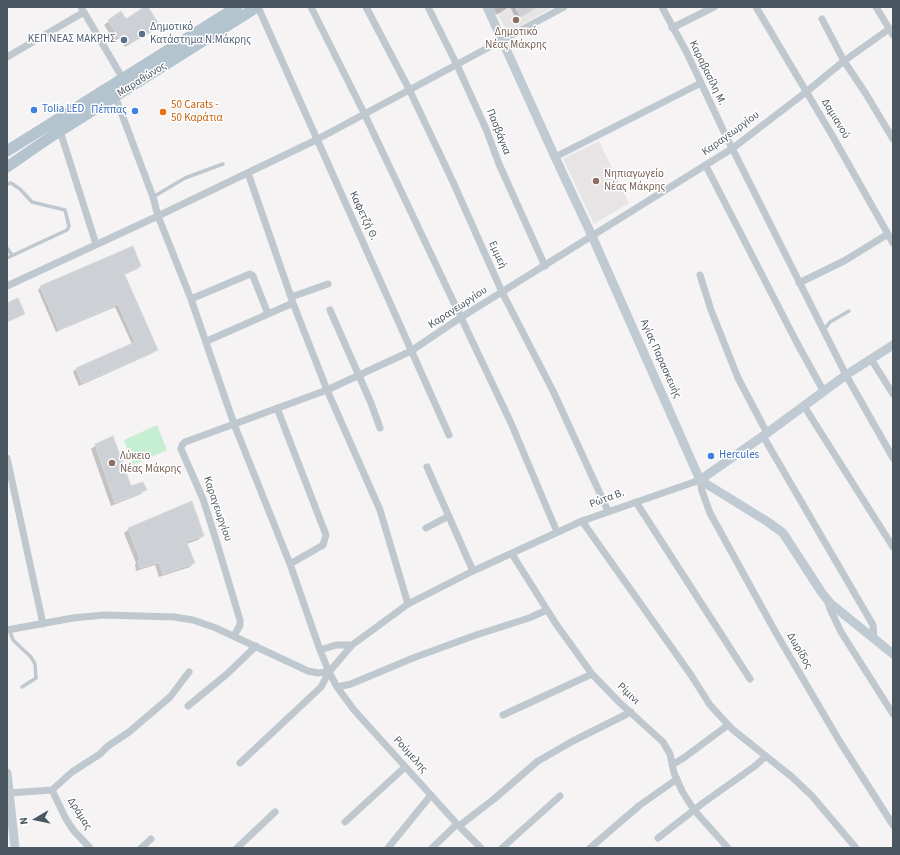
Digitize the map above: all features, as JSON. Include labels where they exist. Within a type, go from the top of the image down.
[{"type":"main road","name":"Μαραθώνος","points":[[7,151],[237,7]]},
{"type":"main road","name":"Μαραθώνος","points":[[7,167],[60,131],[257,7]]},
{"type":"street","name":"Καφετζή Θ.","points":[[257,7],[449,435]]},
{"type":"street","points":[[311,7],[364,113],[511,424],[557,532]]},
{"type":"street","name":"Εμμεή","points":[[366,7],[409,90],[453,182],[502,292],[552,391],[608,511]]},
{"type":"street","name":"Πασβάγκα","points":[[428,7],[457,65],[486,129],[499,164],[545,266]]},
{"type":"street","name":"Αγίας Παρασκευής","points":[[487,7],[554,157],[592,236],[700,480]]},
{"type":"street","points":[[7,286],[158,216],[316,140],[564,7]]},
{"type":"street","name":"Καραβασίλη Μ.","points":[[662,7],[672,28],[687,53],[799,283],[846,375],[893,458]]},
{"type":"street","points":[[672,28],[714,7]]},
{"type":"street","name":"Δαμιανού","points":[[756,7],[832,135],[893,243]]},
{"type":"street","points":[[876,7],[891,32]]},
{"type":"street","points":[[7,56],[84,9],[123,79]]},
{"type":"street","points":[[822,19],[844,61],[893,139]]},
{"type":"street","name":"Καραγεωργίου","points":[[234,636],[240,625],[240,620],[203,499],[181,449],[185,442],[327,390],[412,351],[460,318],[706,166],[733,148],[844,61],[891,32]]},
{"type":"street","points":[[554,157],[701,83]]},
{"type":"street","name":"Ρούμελης","points":[[115,96],[153,197],[158,216],[207,341],[234,424],[290,564],[329,672],[337,687],[354,710],[458,825],[481,848]]},
{"type":"street","points":[[60,131],[96,244]]},
{"type":"street","points":[[706,166],[797,343],[824,392]]},
{"type":"street","points":[[248,173],[292,300],[327,390],[380,510],[408,604]]},
{"type":"street","points":[[799,283],[844,261],[888,234]]},
{"type":"street","points":[[191,299],[250,274],[253,276],[268,314]]},
{"type":"street","points":[[700,275],[714,317],[738,378],[765,435],[873,625],[874,639]]},
{"type":"street","points":[[207,341],[268,314],[292,300],[328,284]]},
{"type":"street","points":[[330,310],[380,428]]},
{"type":"street","name":"Ρώτα Β.","points":[[240,763],[321,688],[329,672],[352,645],[408,604],[473,571],[582,521],[700,480],[765,435],[846,375],[893,345]]},
{"type":"street","points":[[872,359],[893,394]]},
{"type":"street","points":[[804,406],[893,548]]},
{"type":"street","points":[[277,408],[326,535],[323,545],[290,564]]},
{"type":"street","points":[[7,458],[43,624]]},
{"type":"street","points":[[427,467],[450,516],[473,571]]},
{"type":"street","points":[[700,480],[783,533],[826,598],[838,610],[893,654]]},
{"type":"street","name":"Δωρίδος","points":[[700,480],[702,491],[710,513],[776,633],[840,742],[890,815],[893,825]]},
{"type":"street","points":[[636,502],[750,679]]},
{"type":"street","points":[[426,528],[450,516]]},
{"type":"street","points":[[582,521],[687,669],[710,705],[728,725],[792,776],[812,796],[856,848]]},
{"type":"street","name":"Ρίμινι","points":[[512,554],[547,610],[592,674],[663,742],[670,754],[672,765],[682,791],[694,810],[728,848]]},
{"type":"street","points":[[826,598],[842,632],[893,714]]},
{"type":"street","points":[[337,687],[351,684],[413,658],[476,635],[529,618],[547,610]]},
{"type":"street","points":[[8,629],[73,618],[104,615],[174,617],[204,623],[308,671],[318,673],[329,672]]},
{"type":"street","points":[[320,650],[336,645],[352,645]]},
{"type":"street","points":[[188,706],[227,674],[256,646]]},
{"type":"street","points":[[9,793],[52,790],[72,772],[100,754],[108,746],[129,732],[170,697],[189,672]]},
{"type":"street","points":[[503,715],[592,674]]},
{"type":"street","points":[[432,848],[458,825],[494,799],[538,761],[573,741],[631,712]]},
{"type":"street","points":[[672,765],[728,725]]},
{"type":"street","points":[[658,838],[755,766],[766,756]]},
{"type":"street","points":[[345,822],[405,767]]},
{"type":"street","points":[[7,773],[15,848]]},
{"type":"street","points":[[590,848],[640,805],[677,780]]},
{"type":"street","name":"Δράμας","points":[[52,790],[66,819],[74,831],[90,848]]},
{"type":"street","points":[[388,848],[431,795]]},
{"type":"street","points":[[502,848],[560,796]]},
{"type":"street","points":[[237,848],[275,812]]},
{"type":"street","points":[[141,848],[151,839]]},
{"type":"lane","points":[[153,197],[185,178],[223,164]]},
{"type":"lane","points":[[7,184],[11,183],[32,202],[65,210],[69,226],[67,230],[7,258]]},
{"type":"lane","points":[[7,248],[12,255]]},
{"type":"lane","points":[[824,331],[830,322],[849,311]]},
{"type":"lane","points":[[8,629],[13,640],[31,656],[35,664],[36,678],[29,684],[22,687]]},
{"type":"shaded area","name":"Δημοτικό Νέας Μάκρης","points":[[494,7],[553,7],[508,33]]},
{"type":"shaded area","name":"Νηπιαγωγείο Νέας Μάκρης","points":[[599,141],[629,203],[594,224],[563,159]]},
{"type":"green space","points":[[157,425],[167,450],[133,465],[124,440]]},
{"type":"building","points":[[144,7],[148,7],[160,26],[129,44],[124,34],[119,38],[108,20],[121,11],[126,19]]},
{"type":"building","points":[[515,7],[537,7],[521,17]]},
{"type":"building","points":[[133,246],[141,266],[124,273],[158,350],[82,383],[76,368],[135,342],[118,304],[59,330],[40,286]]},
{"type":"building","points":[[18,298],[25,314],[7,322],[7,303]]},
{"type":"building","name":"Λύκειο Νέας Μάκρης","points":[[113,436],[131,486],[143,482],[147,490],[115,503],[95,444]]},
{"type":"building","points":[[192,501],[204,536],[186,541],[195,563],[163,574],[159,562],[140,568],[138,560],[140,559],[128,528]]},
{"type":"place","name":"Δημοτικό Νέας Μάκρης","points":[[516,20]]},
{"type":"place","name":"Δημοτικό Κατάστημα Ν.Μάκρης","points":[[142,34]]},
{"type":"place","name":"ΚΕΠ ΝΕΑΣ ΜΑΚΡΗΣ","points":[[124,40]]},
{"type":"place","name":"Tolia LED","points":[[34,110]]},
{"type":"place","name":"Πέππας","points":[[135,111]]},
{"type":"place","name":"50 Carats - 50 Καράτια","points":[[163,112]]},
{"type":"place","name":"Νηπιαγωγείο Νέας Μάκρης","points":[[596,181]]},
{"type":"place","name":"Hercules","points":[[711,456]]},
{"type":"place","name":"Λύκειο Νέας Μάκρης","points":[[112,463]]}]
